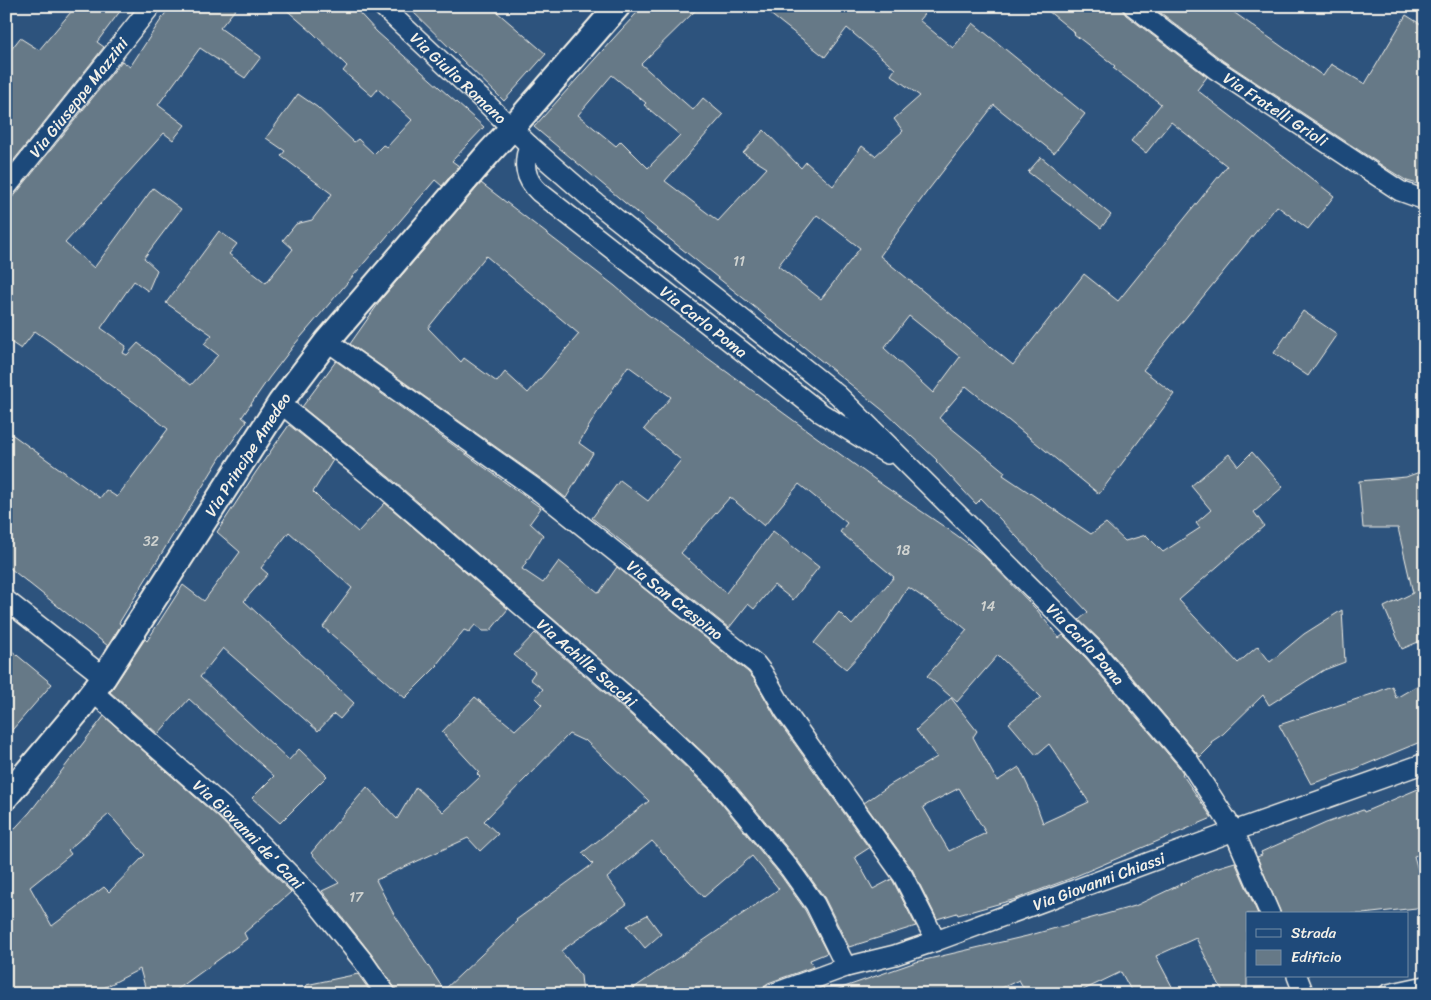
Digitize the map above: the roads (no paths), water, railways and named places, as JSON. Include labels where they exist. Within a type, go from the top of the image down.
[{"type":"street","name":"Via Giuseppe Mazzini","points":[[6,188],[152,6]]},
{"type":"street","name":"Via Giulio Romano","points":[[382,6],[512,128]]},
{"type":"street","name":"Via Principe Amedeo","points":[[6,797],[98,685],[280,403],[327,341],[618,6]]},
{"type":"street","name":"Via Fratelli Grioli","points":[[1133,6],[1215,69],[1400,191],[1425,200]]},
{"type":"street","name":"Via Carlo Poma","points":[[512,128],[590,198],[838,395],[1094,650],[1188,760],[1234,831],[1269,912]]},
{"type":"street","name":"Via Carlo Poma","points":[[529,145],[525,160],[526,169],[533,186],[539,192],[821,413],[917,473]]},
{"type":"street","name":"Via San Crespino","points":[[327,341],[540,492],[756,664],[785,711],[903,876],[936,941]]},
{"type":"street","name":"Via Achille Sacchi","points":[[280,403],[382,486],[640,708],[719,782],[790,869],[815,904],[846,967]]},
{"type":"street","name":"Via Giovanni de' Cani","points":[[6,600],[98,685],[227,810],[303,888],[363,961],[386,994]]},
{"type":"street","name":"Via Giovanni Chiassi","points":[[772,994],[846,967],[895,955],[936,941],[1425,763]]},
{"type":"street","points":[[1298,978],[1304,994]]},
{"type":"street","points":[[1388,994],[1425,986]]}]
